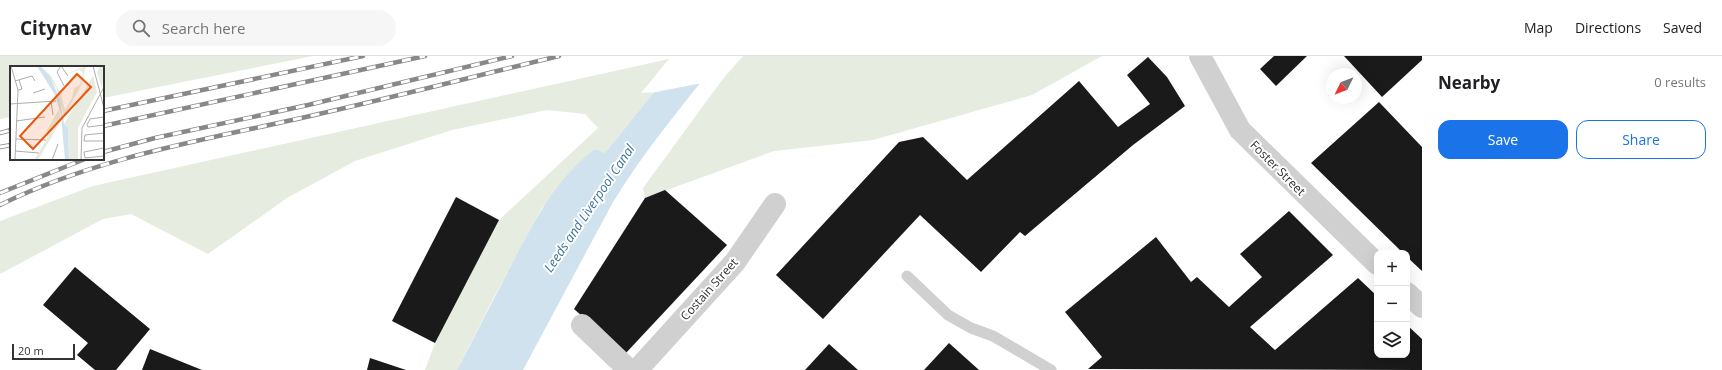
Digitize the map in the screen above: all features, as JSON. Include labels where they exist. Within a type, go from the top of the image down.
[{"type":"street","name":"Foster Street","points":[[1200,56],[1240,130],[1374,261]]},
{"type":"street","name":"Costain Street","points":[[637,370],[735,262],[775,204]]},
{"type":"street","points":[[1410,296],[1422,307]]},
{"type":"street","points":[[582,325],[629,370]]},
{"type":"lane","points":[[907,276],[948,315],[971,328],[993,336],[1051,370]]},
{"type":"shaded area","points":[[0,56],[313,56],[104,98],[104,66],[10,66],[10,117],[0,119]]},
{"type":"shaded area","points":[[743,56],[1102,56],[1032,95],[873,140],[774,151],[645,198],[643,188],[722,80]]},
{"type":"shaded area","points":[[669,59],[641,93],[654,92],[605,153],[595,149],[542,208],[457,370],[425,370],[435,343],[499,220],[598,128],[585,114],[547,110],[452,130],[355,161],[287,198],[208,254],[131,214],[103,219],[0,274],[0,221],[93,186]]},
{"type":"water","name":"Leeds and Liverpool Canal","points":[[683,56],[722,56],[679,109],[625,183],[613,202],[523,370],[457,370],[524,241],[559,185],[582,160],[595,149],[605,153]]},
{"type":"pier","points":[[680,56],[724,56],[702,83],[651,93]]},
{"type":"building","points":[[1274,56],[1307,56],[1276,86],[1260,69]]},
{"type":"building","points":[[1344,56],[1422,56],[1422,60],[1382,97],[1362,75],[1362,68],[1355,68]]},
{"type":"building","points":[[1148,57],[1167,77],[1185,106],[1133,145],[1025,236],[1020,232],[981,272],[920,215],[823,319],[776,275],[899,142],[923,137],[967,180],[1079,81],[1118,127],[1150,104],[1127,75]]},
{"type":"building","points":[[1379,102],[1422,147],[1422,271],[1410,260],[1410,250],[1400,250],[1311,163]]},
{"type":"building","points":[[665,190],[727,245],[625,354],[574,309],[645,198]]},
{"type":"building","points":[[456,197],[499,220],[435,343],[392,321]]},
{"type":"building","points":[[1289,211],[1333,255],[1250,327],[1275,350],[1358,278],[1374,293],[1374,358],[1410,358],[1410,328],[1422,339],[1422,370],[1088,369],[1102,357],[1065,312],[1156,237],[1191,282],[1197,277],[1229,307],[1262,277],[1240,254]]},
{"type":"building","points":[[75,267],[150,329],[116,370],[95,370],[77,355],[88,343],[43,305]]},
{"type":"building","points":[[949,343],[979,370],[924,370]]},
{"type":"building","points":[[829,344],[858,370],[805,370]]},
{"type":"building","points":[[150,349],[202,370],[142,370]]},
{"type":"building","points":[[370,358],[406,370],[367,370]]},
{"type":"railway","points":[[104,111],[363,56]]},
{"type":"railway","points":[[104,126],[425,56]]},
{"type":"railway","points":[[104,152],[155,138],[308,105],[512,56]]},
{"type":"railway","points":[[0,205],[68,176],[139,155],[559,56]]},
{"type":"railway","points":[[0,133],[10,130]]},
{"type":"railway","points":[[0,147],[10,145]]},
{"type":"railway","points":[[0,193],[82,160]]}]
